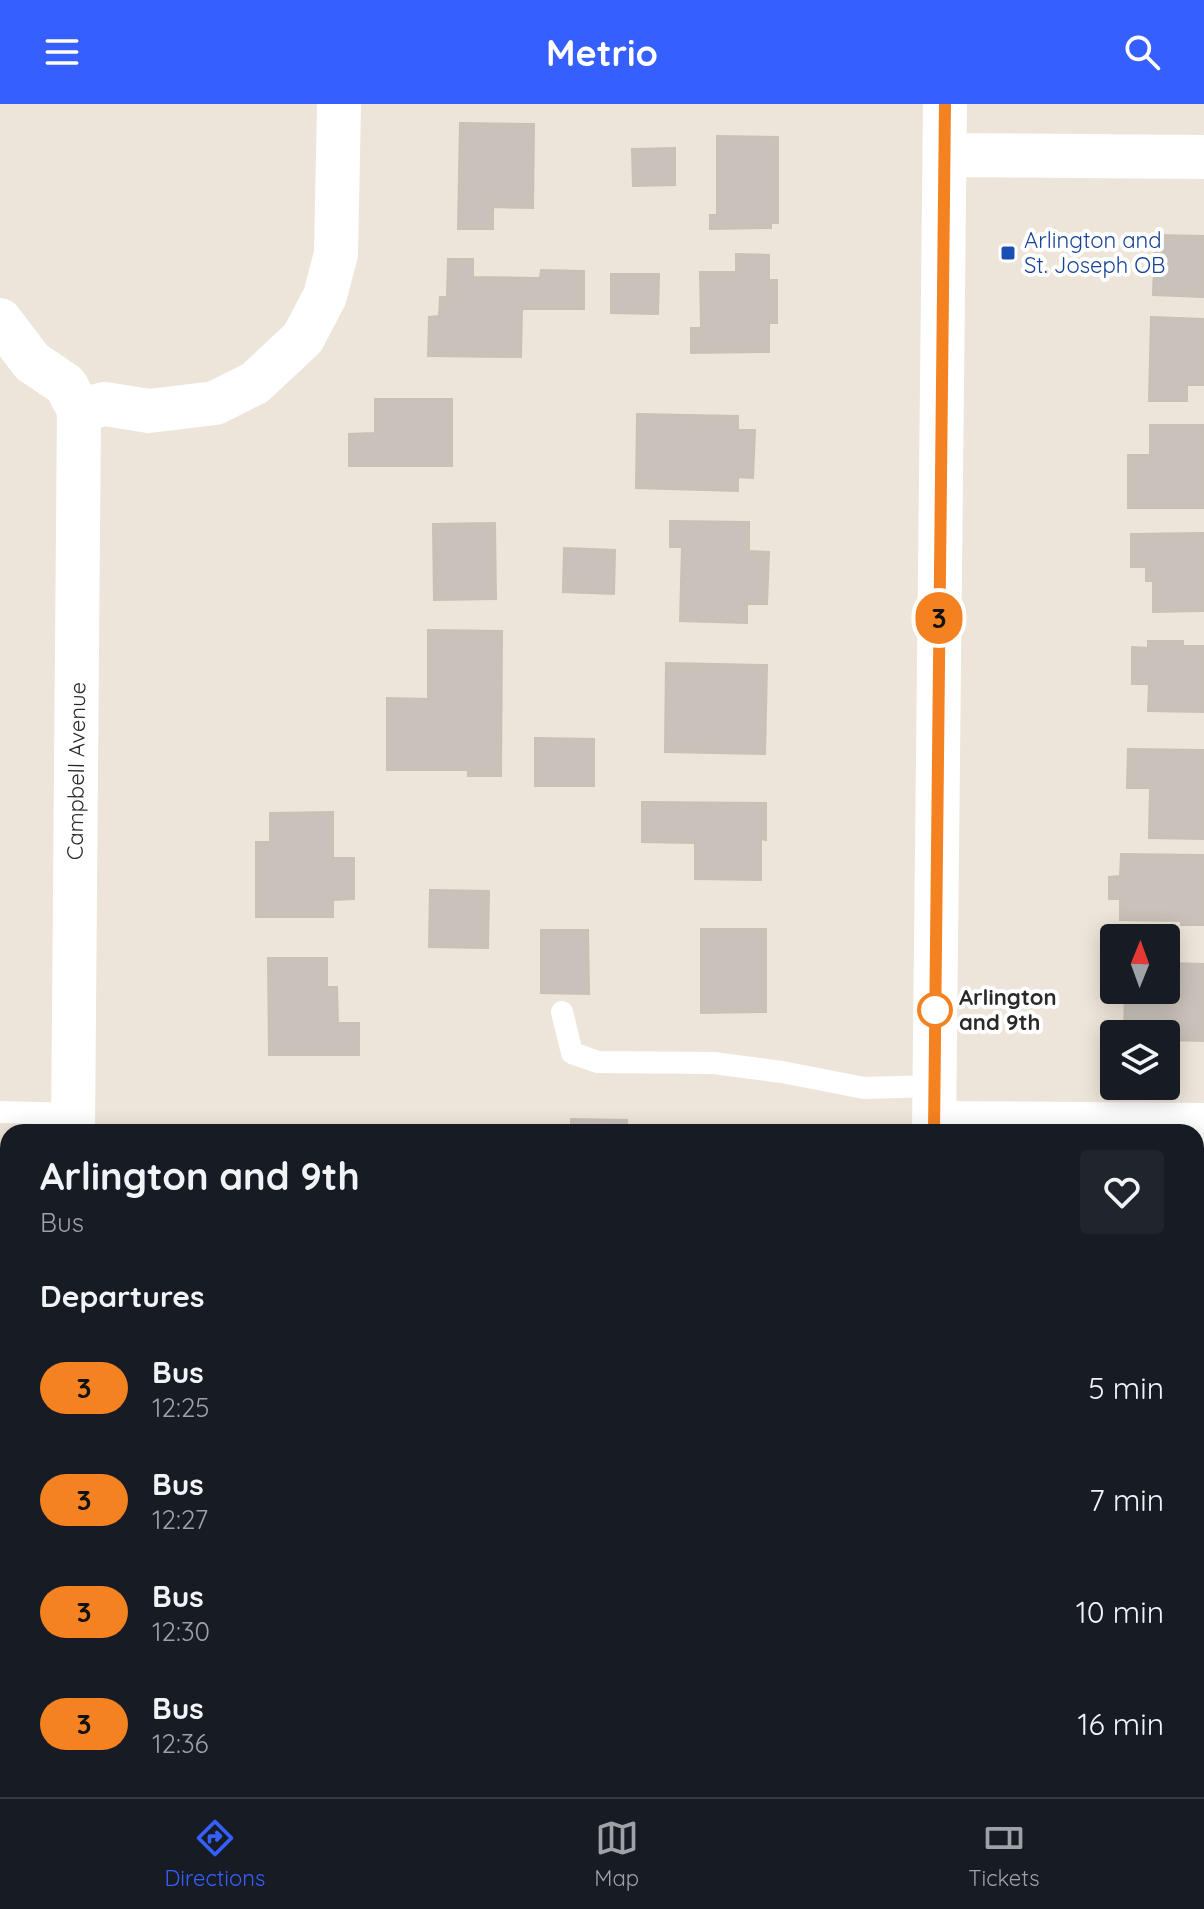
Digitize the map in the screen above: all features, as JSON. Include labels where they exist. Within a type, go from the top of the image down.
[{"type":"street","points":[[0,320],[32,362],[66,385],[79,410],[105,404],[149,411],[215,403],[255,383],[303,338],[325,296],[336,254],[339,104]]},
{"type":"street","points":[[945,104],[934,1113],[1182,1124]]},
{"type":"street","points":[[945,155],[1204,157]]},
{"type":"street","name":"Campbell Avenue","points":[[73,1123],[79,410]]},
{"type":"lane","points":[[562,1012],[572,1053],[598,1062],[714,1063],[782,1072],[864,1088],[934,1113]]},
{"type":"lane","points":[[0,1112],[73,1123]]},
{"type":"building","points":[[460,123],[534,124],[533,208],[493,207],[493,229],[458,229]]},
{"type":"building","points":[[717,136],[778,137],[778,223],[771,223],[771,228],[710,229],[710,215],[717,215]]},
{"type":"building","points":[[675,148],[675,185],[633,186],[632,149]]},
{"type":"building","points":[[1155,235],[1204,236],[1204,297],[1153,295]]},
{"type":"building","points":[[736,254],[769,255],[769,280],[777,280],[777,323],[769,323],[769,352],[691,353],[691,328],[701,328],[700,272],[736,272]]},
{"type":"building","points":[[448,259],[473,259],[473,277],[540,278],[541,270],[584,271],[584,309],[522,309],[521,357],[428,356],[429,317],[439,316],[440,297],[447,297]]},
{"type":"building","points":[[611,274],[659,274],[658,314],[611,313]]},
{"type":"building","points":[[1151,317],[1204,319],[1204,385],[1187,385],[1187,401],[1149,401]]},
{"type":"building","points":[[375,399],[452,399],[452,466],[349,466],[349,434],[375,433]]},
{"type":"building","points":[[637,414],[738,416],[738,430],[755,430],[753,478],[738,477],[738,491],[636,488]]},
{"type":"building","points":[[1150,425],[1204,425],[1204,508],[1128,508],[1128,455],[1150,455]]},
{"type":"building","points":[[670,521],[749,522],[749,551],[769,552],[767,604],[747,604],[747,623],[680,621],[682,547],[670,547]]},
{"type":"building","points":[[495,523],[496,599],[434,600],[433,524]]},
{"type":"building","points":[[1204,533],[1204,611],[1153,612],[1153,581],[1146,581],[1146,567],[1131,567],[1131,534]]},
{"type":"building","points":[[564,548],[615,550],[614,594],[563,592]]},
{"type":"building","points":[[428,630],[502,631],[501,776],[468,776],[468,770],[387,770],[387,698],[428,699]]},
{"type":"building","points":[[1148,641],[1183,641],[1183,646],[1204,646],[1204,712],[1148,711],[1149,684],[1132,684],[1132,647],[1148,648]]},
{"type":"building","points":[[666,663],[767,665],[765,754],[665,752]]},
{"type":"building","points":[[535,738],[594,739],[594,786],[535,786]]},
{"type":"building","points":[[1128,749],[1204,750],[1204,839],[1149,838],[1150,788],[1127,788]]},
{"type":"building","points":[[642,802],[766,803],[766,840],[761,839],[761,880],[695,879],[695,843],[642,842]]},
{"type":"building","points":[[333,812],[333,858],[354,858],[354,899],[333,900],[333,917],[256,917],[256,842],[270,842],[270,813]]},
{"type":"building","points":[[1121,854],[1204,855],[1204,925],[1181,925],[1181,921],[1120,920],[1120,899],[1109,899],[1109,877],[1120,876]]},
{"type":"building","points":[[430,890],[489,891],[488,948],[429,947]]},
{"type":"building","points":[[701,929],[766,929],[766,1012],[701,1013]]},
{"type":"building","points":[[541,930],[588,930],[589,994],[541,993]]},
{"type":"building","points":[[268,958],[327,958],[327,987],[337,987],[338,1023],[359,1023],[359,1055],[269,1055]]},
{"type":"building","points":[[1180,963],[1204,964],[1204,1041],[1180,1040],[1180,1020],[1124,1020],[1125,1004],[1180,1004]]},
{"type":"building","points":[[571,1119],[627,1120],[627,1124],[571,1124]]},
{"type":"bus line","name":"3","points":[[934,1124],[945,104]]},
{"type":"place","name":"Arlington and St. Joseph OB","points":[[1008,253]]},
{"type":"place","name":"Arlington and 9th","points":[[935,1010]]}]
